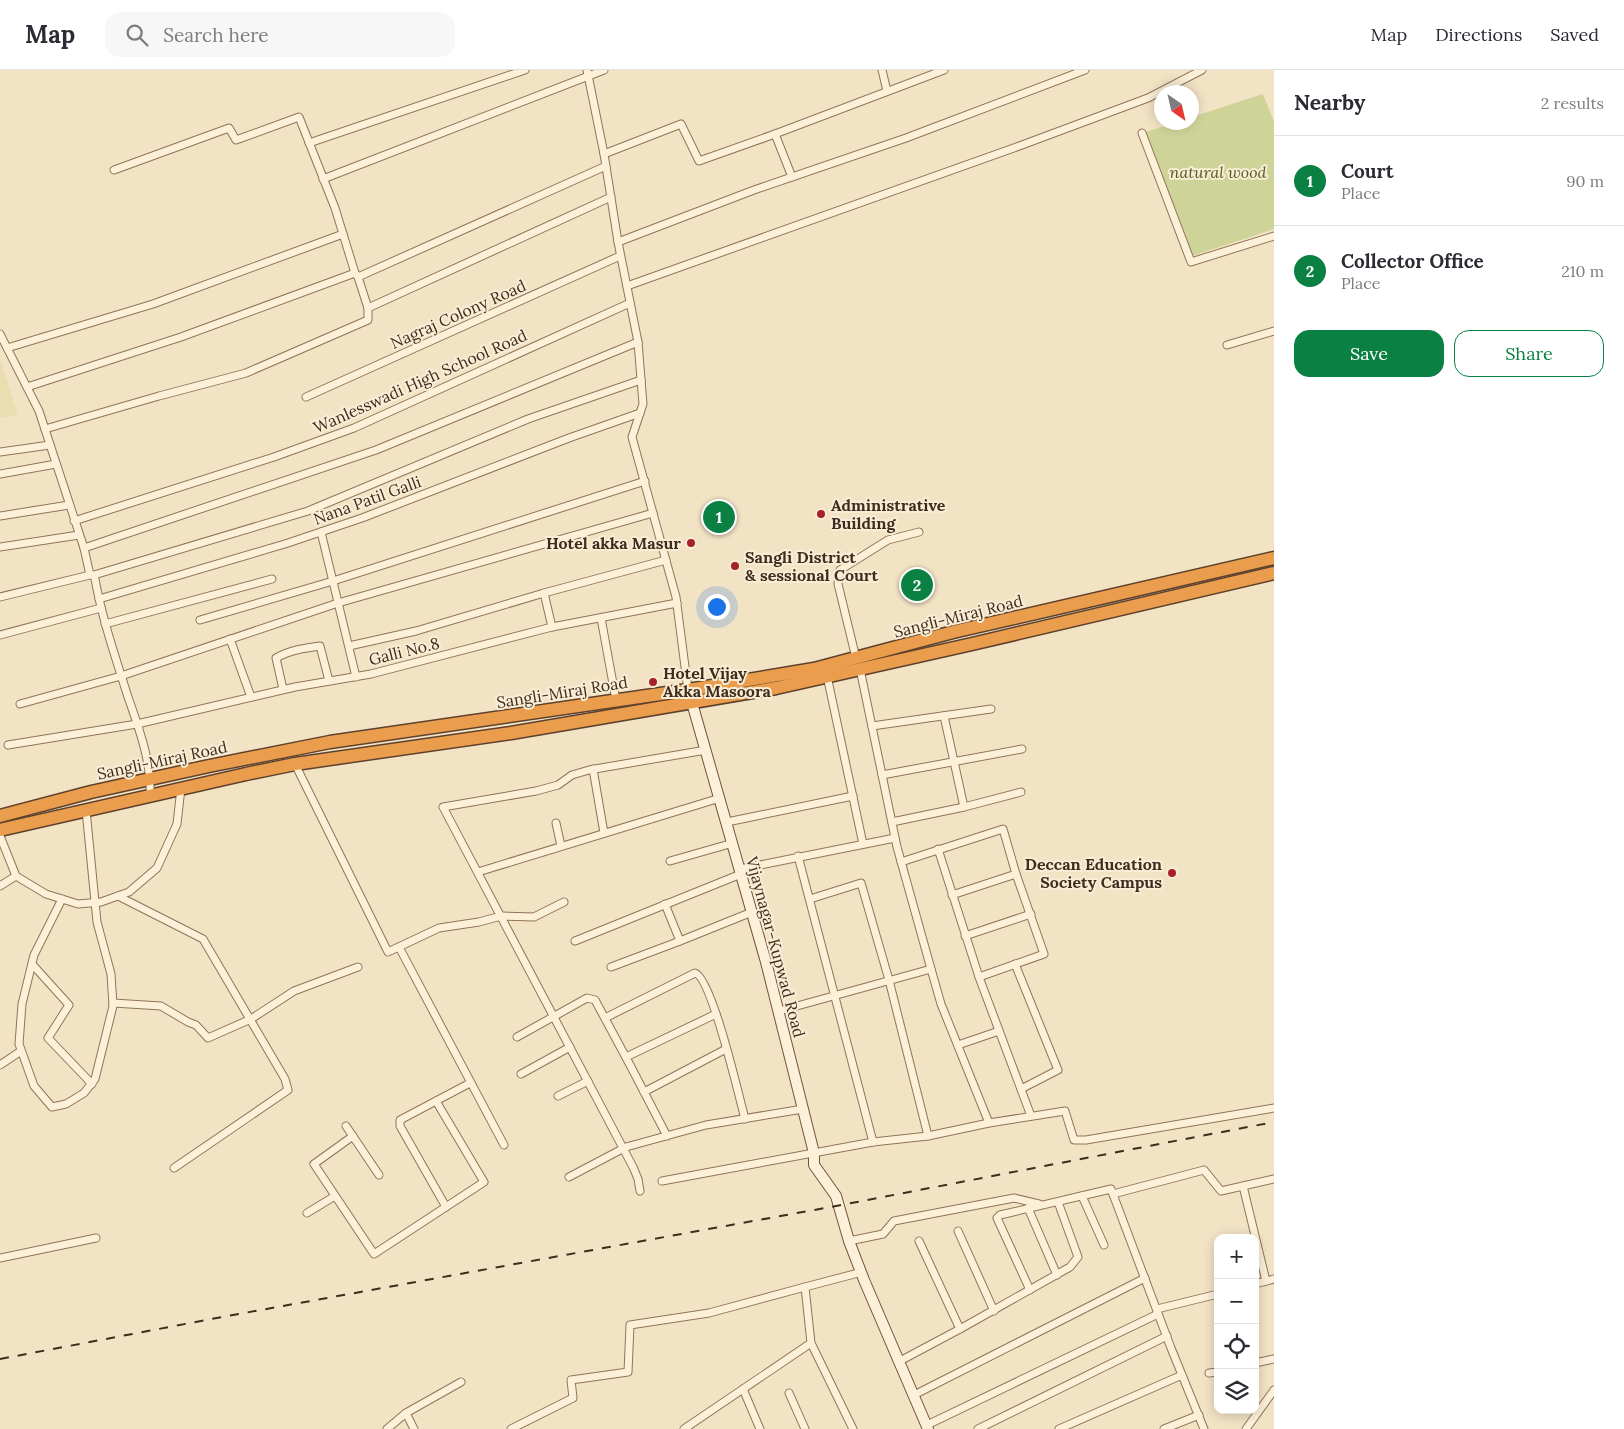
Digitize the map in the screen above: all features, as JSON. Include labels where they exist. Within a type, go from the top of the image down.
[{"type":"highway","name":"Sangli-Miraj Road","points":[[0,830],[295,764],[511,733],[776,688],[827,676],[953,632],[1274,558]]},
{"type":"highway","name":"Sangli-Miraj Road","points":[[0,816],[91,792],[330,742],[858,664],[1274,573]]},
{"type":"street","points":[[309,143],[525,70]]},
{"type":"street","points":[[323,179],[588,73],[604,70]]},
{"type":"street","points":[[882,70],[887,91]]},
{"type":"street","points":[[604,154],[681,124],[699,161],[944,70]]},
{"type":"street","points":[[618,242],[792,177],[906,138],[1085,70]]},
{"type":"street","points":[[627,286],[1148,98],[1202,70]]},
{"type":"street","points":[[588,73],[604,154],[620,256],[638,342],[643,404],[632,436],[677,603],[688,690]]},
{"type":"street","points":[[46,429],[159,396],[246,374],[368,320],[368,308],[343,234],[299,117],[236,140],[229,128],[114,170]]},
{"type":"street","points":[[1142,133],[1191,262],[1274,236]]},
{"type":"street","points":[[775,134],[792,177]]},
{"type":"street","points":[[27,387],[181,337],[356,275],[606,166]]},
{"type":"street","points":[[368,308],[611,197]]},
{"type":"street","points":[[7,348],[153,304],[343,234]]},
{"type":"street","name":"Nagraj Colony Road","points":[[306,397],[620,256]]},
{"type":"street","name":"Wanlesswadi High School Road","points":[[74,521],[274,457],[354,428],[630,302]]},
{"type":"street","points":[[1227,345],[1274,331]]},
{"type":"street","points":[[0,334],[39,411],[46,429],[137,724],[151,779],[150,796]]},
{"type":"street","points":[[84,548],[376,450],[638,342]]},
{"type":"street","points":[[0,596],[92,575],[308,511],[528,419],[641,380]]},
{"type":"street","name":"Nana Patil Galli","points":[[99,599],[362,518],[569,438],[640,413]]},
{"type":"street","points":[[0,452],[50,446]]},
{"type":"street","points":[[0,474],[56,464]]},
{"type":"street","points":[[200,620],[333,581],[645,481]]},
{"type":"street","points":[[0,516],[69,505]]},
{"type":"street","points":[[20,704],[121,676],[338,603],[653,513]]},
{"type":"street","points":[[321,532],[356,677]]},
{"type":"street","points":[[919,532],[888,540],[840,570],[838,584],[858,664],[901,862],[941,1004],[989,1123]]},
{"type":"street","points":[[0,548],[79,535]]},
{"type":"street","points":[[349,646],[416,631],[544,593],[666,560]]},
{"type":"street","points":[[105,624],[272,579]]},
{"type":"street","points":[[544,593],[552,627]]},
{"type":"street","name":"Galli No.8","points":[[8,745],[137,724],[283,690],[371,674],[552,627],[677,603]]},
{"type":"street","points":[[0,635],[100,608]]},
{"type":"street","points":[[601,618],[616,700]]},
{"type":"street","points":[[230,639],[251,697]]},
{"type":"street","points":[[283,690],[276,658],[285,653],[306,648],[320,646],[329,681]]},
{"type":"street","points":[[827,676],[863,844]]},
{"type":"street","name":"Vijaynagar-Kupwad Road","points":[[688,690],[741,871],[779,1011],[814,1153],[814,1165],[836,1196],[848,1240]]},
{"type":"street","points":[[872,726],[991,709]]},
{"type":"street","points":[[944,716],[964,807]]},
{"type":"street","points":[[882,775],[1022,749]]},
{"type":"street","points":[[640,1191],[638,1178],[588,1080],[443,807],[536,791],[558,785],[572,775],[593,769],[706,750]]},
{"type":"street","points":[[295,764],[388,952],[439,928],[479,922],[501,916],[534,917],[564,902]]},
{"type":"street","points":[[593,769],[604,833]]},
{"type":"street","points":[[0,836],[16,876],[46,894],[78,904],[118,896],[130,892],[157,868],[177,824],[182,788]]},
{"type":"street","points":[[892,822],[964,807],[1021,792]]},
{"type":"street","points":[[727,822],[853,796]]},
{"type":"street","points":[[478,872],[720,798]]},
{"type":"street","points":[[62,899],[34,955],[22,1004],[19,1044],[34,1086],[52,1107],[66,1104],[84,1093],[96,1079],[113,1003],[111,974],[97,922],[86,810]]},
{"type":"street","points":[[556,823],[562,846]]},
{"type":"street","points":[[901,862],[1003,829],[1016,874],[1044,954],[979,977]]},
{"type":"street","points":[[575,941],[741,871],[798,856],[895,838]]},
{"type":"street","points":[[670,861],[733,843]]},
{"type":"street","points":[[938,849],[979,977],[1031,1116]]},
{"type":"street","points":[[798,856],[873,1142]]},
{"type":"street","points":[[952,894],[1016,874]]},
{"type":"street","points":[[0,886],[16,876]]},
{"type":"street","points":[[810,899],[861,884],[889,980],[928,1136]]},
{"type":"street","points":[[118,896],[203,939],[285,1079],[288,1090],[174,1168]]},
{"type":"street","points":[[665,904],[680,942]]},
{"type":"street","points":[[611,967],[680,942],[752,912]]},
{"type":"street","points":[[965,936],[1031,914]]},
{"type":"street","points":[[399,947],[504,1145]]},
{"type":"street","points":[[32,964],[68,1005],[48,1038],[92,1084]]},
{"type":"street","points":[[1015,964],[1058,1070],[1021,1089]]},
{"type":"street","points":[[113,1003],[161,1006],[188,1022],[196,1024],[208,1038],[251,1019],[294,991],[358,967]]},
{"type":"street","points":[[779,1011],[931,969]]},
{"type":"street","points":[[605,1018],[695,973],[699,974],[703,979],[716,1014],[745,1119]]},
{"type":"street","points":[[517,1037],[587,998],[595,1000],[667,1136]]},
{"type":"street","points":[[626,1057],[716,1014]]},
{"type":"street","points":[[958,1045],[999,1031]]},
{"type":"street","points":[[521,1074],[570,1047]]},
{"type":"street","points":[[644,1092],[726,1049]]},
{"type":"street","points":[[0,1066],[21,1051]]},
{"type":"street","points":[[558,1096],[588,1080]]},
{"type":"street","points":[[446,1207],[400,1126],[400,1120],[470,1084]]},
{"type":"street","points":[[353,1136],[314,1164],[374,1254],[484,1182],[436,1101]]},
{"type":"street","points":[[662,1181],[873,1142],[928,1136],[989,1123],[1065,1111],[1074,1140],[1086,1140],[1274,1108]]},
{"type":"street","points":[[569,1177],[623,1149],[667,1136],[706,1125],[803,1109]]},
{"type":"street","points":[[346,1126],[379,1175]]},
{"type":"street","points":[[1113,1194],[1204,1170],[1221,1191],[1274,1180]]},
{"type":"street","points":[[1243,1186],[1266,1282]]},
{"type":"street","points":[[1030,1290],[996,1218],[1000,1214],[1111,1190],[1204,1429]]},
{"type":"street","points":[[307,1213],[335,1196]]},
{"type":"street","points":[[1082,1196],[1104,1245]]},
{"type":"street","points":[[1042,1205],[1014,1198],[894,1221],[883,1234],[848,1240],[927,1427],[1157,1312],[1214,1295]]},
{"type":"street","points":[[898,1362],[1070,1267],[1078,1256],[1058,1202]]},
{"type":"street","points":[[1028,1208],[1057,1275]]},
{"type":"street","points":[[958,1231],[994,1310]]},
{"type":"street","points":[[0,1258],[96,1238]]},
{"type":"street","points":[[919,1241],[960,1329]]},
{"type":"street","points":[[511,1429],[573,1398],[571,1380],[628,1372],[630,1325],[709,1313],[862,1272]]},
{"type":"street","points":[[914,1395],[1145,1278]]},
{"type":"street","points":[[1259,1283],[1274,1279]]},
{"type":"street","points":[[805,1287],[811,1343],[853,1429]]},
{"type":"street","points":[[978,1429],[1167,1336]]},
{"type":"street","points":[[684,1429],[811,1343]]},
{"type":"street","points":[[1259,1362],[1274,1359]]},
{"type":"street","points":[[1209,1373],[1214,1372]]},
{"type":"street","points":[[1059,1429],[1182,1375]]},
{"type":"street","points":[[387,1429],[406,1413],[461,1382]]},
{"type":"street","points":[[743,1389],[760,1429]]},
{"type":"street","points":[[1246,1429],[1274,1390]]},
{"type":"street","points":[[789,1393],[805,1429]]},
{"type":"street","points":[[406,1413],[414,1429]]},
{"type":"street","points":[[1164,1429],[1199,1415]]},
{"type":"shaded area","points":[[0,359],[18,415],[0,418]]},
{"type":"green space","name":"natural wood","points":[[1263,94],[1274,122],[1274,229],[1192,256],[1142,133],[1154,129],[1199,130],[1199,115]]},
{"type":"railway","points":[[0,1359],[836,1206],[1274,1122]]},
{"type":"place","name":"Administrative Building","points":[[821,514]]},
{"type":"place","name":"Court","points":[[719,517]]},
{"type":"place","name":"Hotel akka Masur","points":[[691,543]]},
{"type":"place","name":"Sangli District & sessional Court","points":[[735,566]]},
{"type":"place","name":"Collector Office","points":[[917,585]]},
{"type":"place","name":"Hotel Vijay Akka Masoora","points":[[653,682]]},
{"type":"place","name":"Deccan Education Society Campus","points":[[1172,873]]}]
